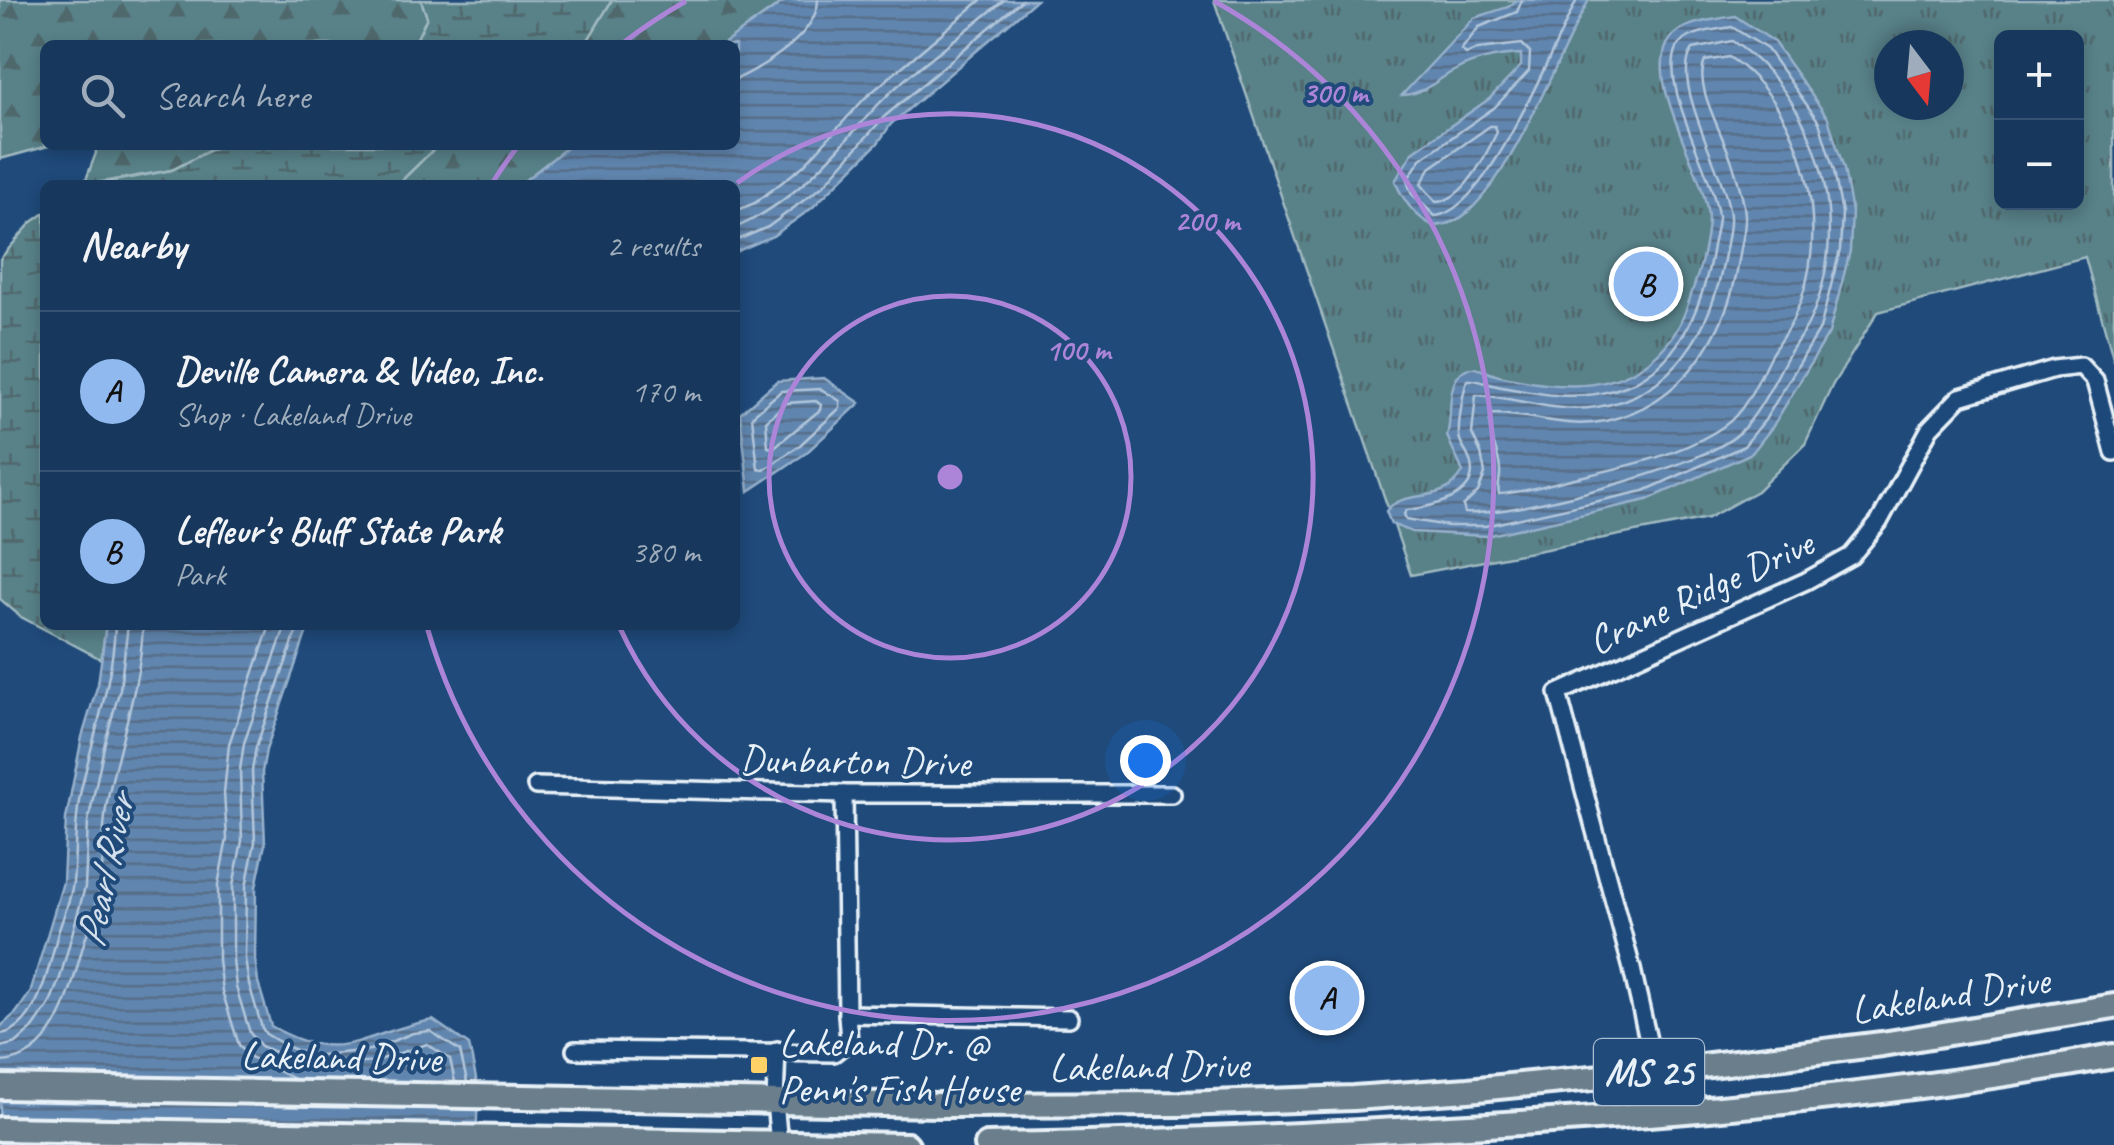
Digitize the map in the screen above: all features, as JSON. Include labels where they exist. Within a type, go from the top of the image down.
[{"type":"highway","name":"Lakeland Drive","points":[[0,1087],[940,1105],[1180,1104],[1468,1090],[1653,1072],[1882,1044],[2114,1006]]},
{"type":"highway","name":"Lakeland Drive","points":[[987,1145],[1183,1142],[1664,1115],[1923,1086],[2114,1056]]},
{"type":"highway","name":"Lakeland Drive","points":[[0,1129],[906,1145]]},
{"type":"street","name":"Crane Ridge Drive","points":[[1653,1072],[1632,969],[1558,693],[1806,581],[1851,556],[1880,522],[1930,428],[1960,397],[2054,369],[2081,366],[2095,380],[2114,452]]},
{"type":"street","name":"Dunbarton Drive","points":[[536,786],[844,794],[1172,794]]},
{"type":"street","points":[[574,1050],[834,1053],[850,1041],[844,794]]},
{"type":"street","points":[[847,1014],[1069,1018]]},
{"type":"street","points":[[777,1050],[775,1101],[779,1143]]},
{"type":"street","points":[[1653,1072],[1664,1115]]},
{"type":"green space","points":[[0,0],[421,0],[427,17],[416,40],[40,40],[40,148],[0,159]]},
{"type":"green space","points":[[421,0],[612,0],[588,40],[416,40],[427,17]]},
{"type":"green space","points":[[612,0],[786,0],[729,40],[588,40]]},
{"type":"green space","points":[[1214,0],[2114,0],[2114,362],[2085,257],[1878,312],[1833,384],[1805,444],[1757,491],[1708,518],[1411,575]]},
{"type":"green space","points":[[96,150],[210,150],[172,170],[113,180],[86,180]]},
{"type":"green space","points":[[210,150],[433,150],[402,180],[119,180],[172,170]]},
{"type":"green space","points":[[433,150],[564,150],[525,180],[402,180]]},
{"type":"green space","points":[[40,217],[40,627],[0,599],[0,259]]},
{"type":"green space","points":[[46,630],[105,630],[101,659]]},
{"type":"water","points":[[786,0],[1036,0],[891,124],[878,143],[812,208],[773,236],[740,250],[740,180],[525,180],[564,150],[740,150],[740,40],[729,40]]},
{"type":"water","points":[[1517,0],[1589,0],[1504,167],[1465,214],[1453,222],[1434,226],[1410,207],[1395,181],[1413,152],[1489,99],[1521,66],[1521,54],[1477,61],[1423,90],[1402,95],[1474,18]]},
{"type":"water","points":[[1735,16],[1773,41],[1828,118],[1852,212],[1850,251],[1829,333],[1773,426],[1752,453],[1647,500],[1486,536],[1412,532],[1391,524],[1386,511],[1394,504],[1446,489],[1463,472],[1447,436],[1454,384],[1463,371],[1476,368],[1547,384],[1593,384],[1636,370],[1673,336],[1698,273],[1708,220],[1698,177],[1669,101],[1663,56],[1671,38],[1684,28]]},
{"type":"water","points":[[824,378],[860,403],[806,453],[749,491],[740,413],[777,381]]},
{"type":"water","name":"Pearl River","points":[[105,630],[307,630],[262,772],[265,844],[256,887],[255,958],[271,1026],[296,1038],[336,1045],[433,1020],[469,1045],[478,1088],[476,1145],[0,1145],[0,1027],[30,993],[63,882],[66,819],[82,737],[98,684]]},
{"type":"place","name":"Lefleur's Bluff State Park","points":[[1646,284]]},
{"type":"place","name":"Deville Camera & Video, Inc.","points":[[1327,998]]},
{"type":"place","name":"Lakeland Dr. @ Penn's Fish House","points":[[759,1065]]}]
